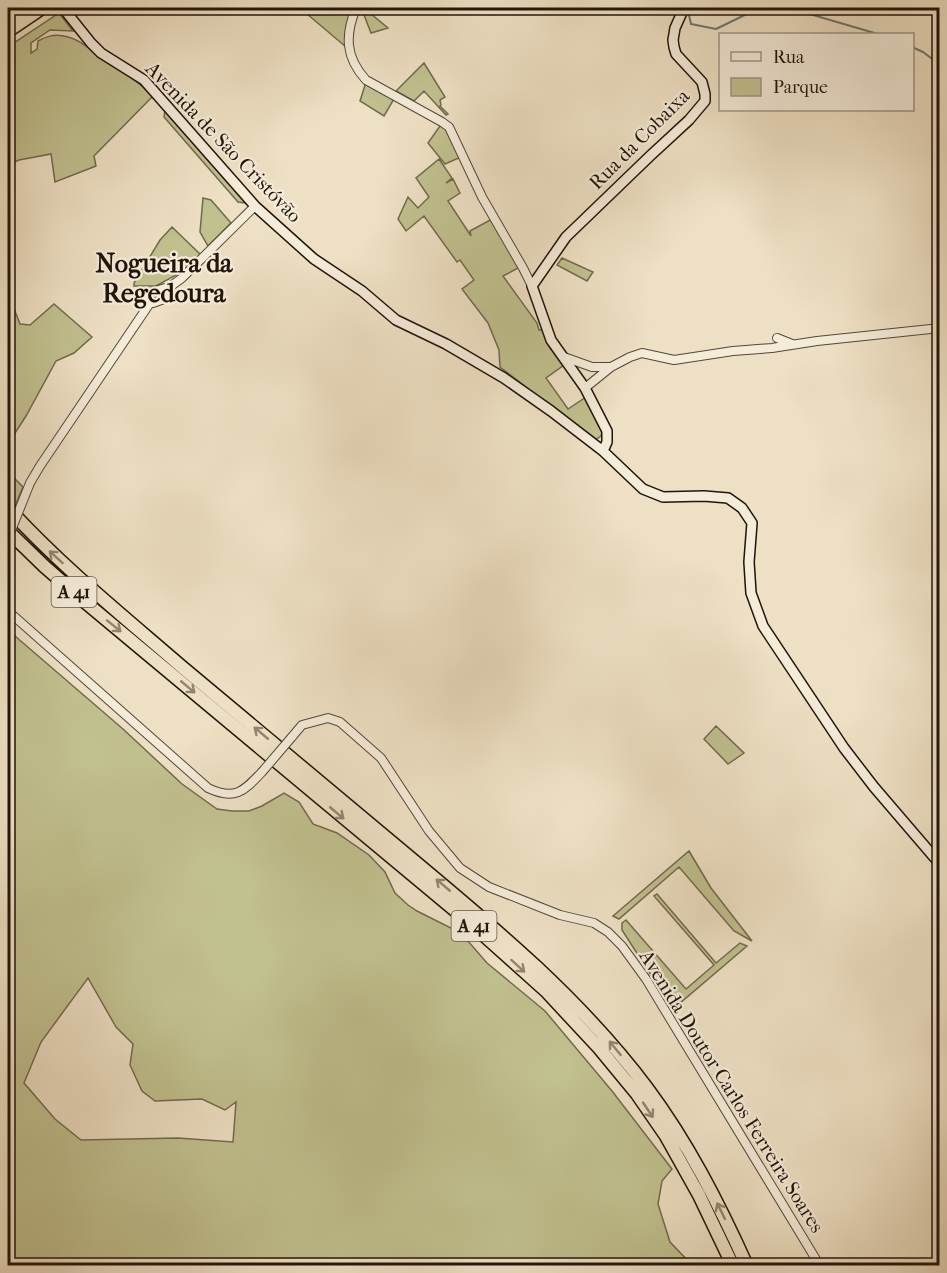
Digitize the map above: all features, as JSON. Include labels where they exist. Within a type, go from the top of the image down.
[{"type":"highway","points":[[8,17],[24,8]]},
{"type":"highway","points":[[8,31],[42,8]]},
{"type":"highway","name":"A 41","points":[[8,508],[52,553],[147,637],[478,914],[555,983],[608,1040],[676,1129],[710,1190],[747,1266]]},
{"type":"highway","name":"A 41","points":[[8,531],[85,602],[469,922],[546,991],[599,1048],[637,1094],[666,1136],[699,1195],[733,1266]]},
{"type":"main road","name":"Avenida de São Cristóvão","points":[[63,8],[101,53],[144,80],[255,206],[314,259],[362,291],[396,320],[446,344],[504,378],[603,451],[643,489],[663,497],[728,498],[742,508],[752,523],[748,561],[751,593],[763,626],[844,748],[939,864]]},
{"type":"main road","name":"Rua da Cobaixa","points":[[532,286],[566,237],[689,120],[705,101],[702,82],[676,54],[674,47],[675,28],[684,8]]},
{"type":"main road","points":[[532,286],[551,340],[563,357],[577,367],[607,431],[607,442],[603,451]]},
{"type":"street","points":[[356,8],[348,32],[350,55],[358,71],[366,80],[449,127],[482,197],[532,286]]},
{"type":"street","points":[[150,303],[149,293],[163,288],[167,289],[182,278],[255,206]]},
{"type":"street","points":[[8,538],[30,483],[150,303],[167,298],[169,294],[167,289]]},
{"type":"street","points":[[585,388],[611,367],[642,353],[674,360],[733,351],[939,328]]},
{"type":"street","points":[[777,338],[794,345]]},
{"type":"street","points":[[577,367],[611,367]]},
{"type":"street","points":[[596,367],[599,377]]},
{"type":"street","name":"Avenida Doutor Carlos Ferreira Soares","points":[[8,611],[208,788],[218,793],[232,795],[240,792],[262,772],[302,725],[328,718],[340,722],[381,758],[429,831],[460,868],[489,887],[560,915],[594,923],[608,932],[622,946],[646,979],[820,1266]]},
{"type":"green space","points":[[300,8],[355,8],[346,47]]},
{"type":"green space","points":[[365,9],[388,28],[371,33],[364,15]]},
{"type":"green space","points":[[59,13],[73,31],[50,30],[31,43],[31,53],[37,49],[38,41],[44,38],[57,35],[71,38],[134,79],[153,96],[94,156],[96,166],[55,182],[51,154],[19,160],[8,165],[8,47]]},
{"type":"green space","points":[[424,63],[445,97],[440,100],[440,106],[448,114],[446,115],[424,91],[414,101],[396,91]]},
{"type":"green space","points":[[366,82],[394,99],[384,116],[360,101]]},
{"type":"green space","points":[[165,110],[245,203],[238,202],[164,117]]},
{"type":"green space","points":[[440,126],[444,126],[461,157],[445,164],[428,143]]},
{"type":"green space","points":[[439,159],[452,178],[446,183],[453,179],[460,193],[448,201],[471,236],[470,231],[492,219],[520,267],[503,276],[537,323],[539,330],[543,329],[550,348],[564,365],[546,378],[568,409],[586,397],[603,428],[601,436],[595,440],[500,367],[499,350],[488,323],[462,289],[474,280],[460,260],[457,262],[424,216],[406,231],[398,219],[408,197],[418,208],[429,197],[416,178]]},
{"type":"green space","points":[[203,198],[211,200],[231,223],[208,246],[200,232]]},
{"type":"green space","points":[[172,227],[201,255],[180,273],[156,286],[134,286],[160,240]]},
{"type":"green space","points":[[562,258],[593,272],[587,281],[557,265]]},
{"type":"green space","points":[[8,301],[11,301],[20,324],[30,325],[54,304],[92,337],[74,353],[56,361],[8,444]]},
{"type":"green space","points":[[8,472],[23,487],[15,506],[8,496]]},
{"type":"green space","points":[[8,630],[123,729],[182,784],[217,809],[249,811],[284,793],[299,802],[313,824],[337,833],[369,855],[385,872],[395,893],[408,905],[461,933],[487,963],[545,1011],[612,1091],[672,1169],[662,1181],[658,1204],[670,1242],[692,1265],[8,1265]],"holes":[[[88,978],[116,1027],[133,1044],[130,1065],[142,1091],[155,1101],[202,1099],[225,1110],[236,1102],[233,1142],[178,1138],[81,1140],[55,1119],[24,1083],[41,1042]]]},
{"type":"green space","points":[[716,726],[744,753],[728,764],[704,739]]},
{"type":"green space","points":[[689,851],[711,888],[752,941],[734,931],[679,867],[619,919],[613,916]]},
{"type":"green space","points":[[657,894],[716,963],[740,943],[747,946],[673,1009],[622,930],[622,923],[626,920],[686,989],[714,965],[654,896]]},
{"type":"waterway","points":[[688,11],[691,24],[716,29],[757,9],[787,8]]},
{"type":"waterway","points":[[789,8],[875,33]]},
{"type":"waterway","points":[[914,48],[939,64]]},
{"type":"district","name":"Nogueira da Regedoura","points":[[164,278]]}]
